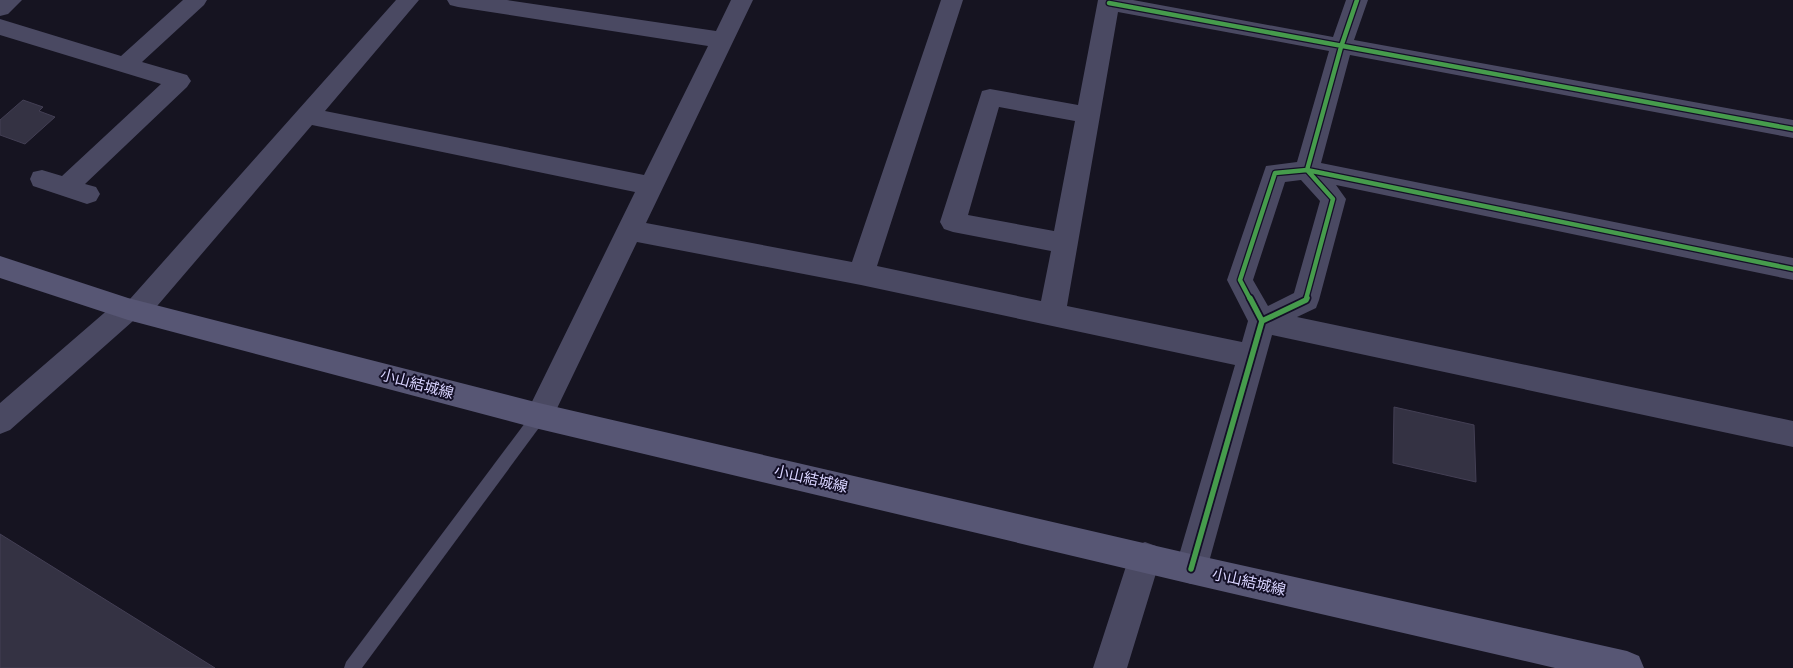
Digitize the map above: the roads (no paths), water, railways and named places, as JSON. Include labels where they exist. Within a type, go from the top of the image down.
[{"type":"main road","name":"小山結城線","points":[[0,267],[132,310],[539,416],[1191,569],[1628,668]]},
{"type":"street","points":[[0,9],[11,0]]},
{"type":"street","points":[[125,65],[196,0]]},
{"type":"street","points":[[0,421],[132,310],[309,116],[408,0]]},
{"type":"street","points":[[458,0],[722,40]]},
{"type":"street","points":[[539,416],[742,0]]},
{"type":"street","points":[[862,274],[952,0]]},
{"type":"street","points":[[1308,170],[1341,47],[1357,0]]},
{"type":"street","points":[[1052,315],[1109,1],[1341,47],[1793,129]]},
{"type":"street","points":[[0,27],[179,81],[76,191],[42,179]]},
{"type":"street","points":[[1065,242],[953,222],[990,97],[1088,115]]},
{"type":"street","points":[[309,116],[652,186]]},
{"type":"street","points":[[1262,320],[1306,300],[1333,199],[1308,170]]},
{"type":"street","points":[[1191,569],[1262,320],[1240,280],[1275,173],[1308,170],[1793,269]]},
{"type":"street","points":[[630,230],[862,274],[1251,356]]},
{"type":"street","points":[[1262,320],[1793,434]]},
{"type":"street","points":[[1110,668],[1145,558]]},
{"type":"lane","points":[[352,668],[539,416]]}]
